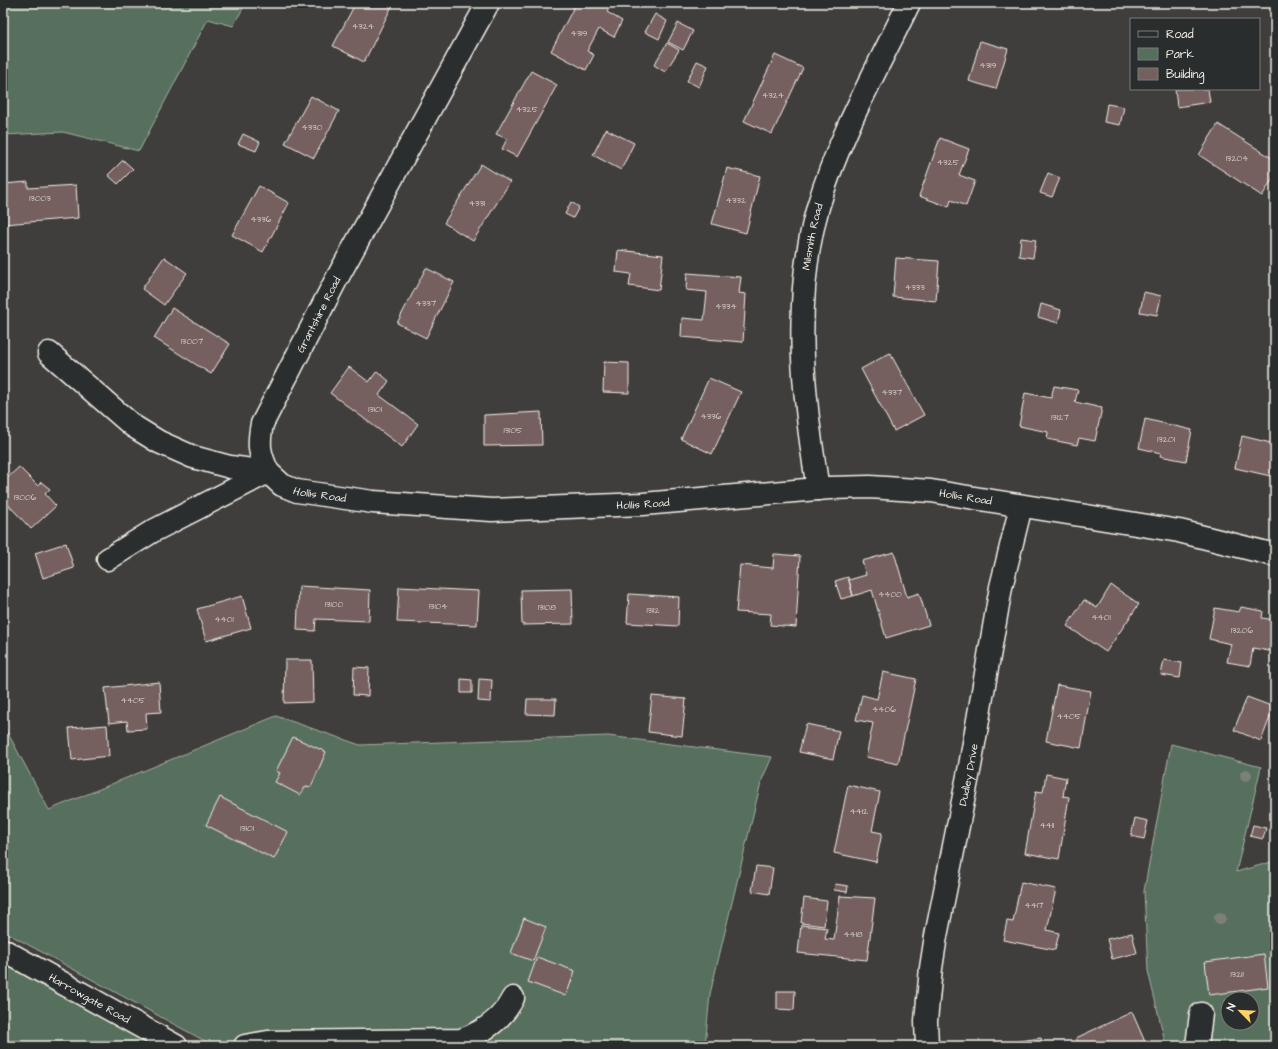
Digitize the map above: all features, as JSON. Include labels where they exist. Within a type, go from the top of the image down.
[{"type":"street","name":"Grantshire Road","points":[[268,472],[261,458],[258,441],[262,424],[335,282],[488,3]]},
{"type":"street","name":"Milsmith Road","points":[[818,489],[807,421],[802,352],[804,302],[811,242],[818,207],[834,164],[909,3]]},
{"type":"street","points":[[49,353],[133,426],[159,442],[193,457],[230,467],[268,472]]},
{"type":"street","points":[[108,559],[153,531],[268,472]]},
{"type":"street","name":"Hollis Road","points":[[268,472],[282,485],[298,491],[373,502],[492,510],[643,504],[818,489],[870,487],[931,491],[1179,532],[1275,555]]},
{"type":"street","name":"Dudley Drive","points":[[927,1046],[926,1021],[931,968],[936,936],[970,766],[1001,587],[1021,506]]},
{"type":"street","name":"Harrowgate Road","points":[[3,950],[176,1046]]},
{"type":"street","points":[[245,1046],[268,1042],[461,1040],[480,1033],[497,1021],[513,998]]},
{"type":"street","points":[[1197,1046],[1201,1014]]},
{"type":"green space","points":[[3,3],[246,3],[233,26],[208,19],[139,151],[63,132],[3,135]]},
{"type":"green space","points":[[276,716],[360,745],[608,736],[772,757],[761,782],[710,994],[705,1046],[214,1046],[3,931],[3,724],[49,810]]},
{"type":"green space","points":[[1171,744],[1261,767],[1236,872],[1275,861],[1275,1046],[1166,1046],[1148,971],[1144,891]]},
{"type":"green space","points":[[3,950],[176,1046],[3,1046]]},
{"type":"building","points":[[350,3],[393,4],[364,62],[333,46],[354,6]]},
{"type":"building","points":[[576,3],[612,3],[607,12],[622,21],[614,37],[599,29],[587,51],[594,55],[586,70],[551,51]]},
{"type":"building","points":[[655,14],[667,21],[659,39],[645,32]]},
{"type":"building","points":[[678,23],[693,31],[683,50],[668,42]]},
{"type":"building","points":[[980,41],[1008,49],[996,89],[969,81]]},
{"type":"building","points":[[667,43],[679,50],[665,72],[654,65]]},
{"type":"building","points":[[775,55],[803,68],[772,134],[744,121]]},
{"type":"building","points":[[697,61],[708,66],[699,87],[687,81]]},
{"type":"building","points":[[531,71],[557,85],[517,157],[502,149],[507,139],[496,134]]},
{"type":"building","points":[[1175,90],[1208,90],[1210,102],[1177,107]]},
{"type":"building","points":[[311,96],[339,111],[314,158],[285,143]]},
{"type":"building","points":[[1107,104],[1124,107],[1120,125],[1104,122]]},
{"type":"building","points":[[1218,124],[1275,160],[1275,175],[1262,196],[1199,155]]},
{"type":"building","points":[[606,129],[634,143],[621,170],[593,155]]},
{"type":"building","points":[[243,134],[260,142],[256,151],[238,144]]},
{"type":"building","points":[[940,138],[969,149],[959,175],[975,181],[966,206],[951,200],[949,207],[919,196]]},
{"type":"building","points":[[123,160],[133,169],[118,184],[108,175]]},
{"type":"building","points":[[481,164],[510,182],[473,241],[444,223]]},
{"type":"building","points":[[727,168],[760,176],[746,233],[712,224]]},
{"type":"building","points":[[1048,173],[1060,178],[1052,197],[1040,193]]},
{"type":"building","points":[[28,182],[28,188],[76,185],[78,218],[4,224],[3,184]]},
{"type":"building","points":[[259,186],[289,203],[263,252],[232,235]]},
{"type":"building","points":[[571,202],[579,207],[573,218],[565,214]]},
{"type":"building","points":[[1021,238],[1036,240],[1033,258],[1019,256]]},
{"type":"building","points":[[618,250],[663,255],[659,290],[629,286],[631,274],[616,272]]},
{"type":"building","points":[[164,257],[187,273],[164,305],[142,289]]},
{"type":"building","points":[[896,258],[939,261],[936,301],[893,297]]},
{"type":"building","points":[[426,268],[454,282],[426,338],[397,323]]},
{"type":"building","points":[[687,273],[741,277],[739,293],[746,294],[743,342],[681,337],[682,318],[704,320],[707,292],[686,290]]},
{"type":"building","points":[[1144,292],[1161,296],[1157,315],[1140,312]]},
{"type":"building","points":[[1041,304],[1061,310],[1058,323],[1038,317]]},
{"type":"building","points":[[172,308],[230,344],[211,374],[154,338]]},
{"type":"building","points":[[890,353],[924,415],[894,431],[861,369]]},
{"type":"building","points":[[604,362],[629,363],[629,393],[603,392]]},
{"type":"building","points":[[349,367],[369,382],[377,371],[389,381],[379,395],[418,424],[402,447],[330,393]]},
{"type":"building","points":[[709,378],[741,392],[712,454],[681,439]]},
{"type":"building","points":[[1054,386],[1078,390],[1075,402],[1102,408],[1095,441],[1079,438],[1077,445],[1047,439],[1048,432],[1019,426],[1025,393],[1051,398]]},
{"type":"building","points":[[541,412],[542,445],[484,446],[484,415]]},
{"type":"building","points":[[1145,419],[1192,430],[1186,461],[1160,456],[1161,453],[1139,448]]},
{"type":"building","points":[[1242,436],[1275,444],[1275,477],[1235,468]]},
{"type":"building","points":[[19,467],[38,486],[41,482],[50,489],[45,494],[56,506],[31,529],[3,499],[3,482]]},
{"type":"building","points":[[66,543],[74,568],[43,578],[35,553]]},
{"type":"building","points":[[894,552],[907,597],[919,593],[929,625],[886,638],[872,590],[853,596],[849,580],[866,575],[862,561]]},
{"type":"building","points":[[774,554],[800,556],[796,627],[770,625],[771,614],[736,612],[740,565],[773,568]]},
{"type":"building","points":[[848,577],[853,596],[841,599],[835,581]]},
{"type":"building","points":[[1111,585],[1139,604],[1106,652],[1067,626],[1084,600],[1097,608]]},
{"type":"building","points":[[299,586],[370,590],[369,621],[316,619],[315,631],[297,630]]},
{"type":"building","points":[[399,587],[479,591],[477,625],[397,622]]},
{"type":"building","points":[[572,589],[573,624],[522,625],[521,590]]},
{"type":"building","points":[[629,594],[679,597],[678,626],[627,623]]},
{"type":"building","points":[[242,596],[251,628],[206,641],[197,609]]},
{"type":"building","points":[[1241,607],[1263,611],[1262,618],[1275,620],[1269,651],[1253,648],[1250,666],[1227,662],[1231,644],[1209,639],[1215,608],[1239,612]]},
{"type":"building","points":[[285,660],[312,660],[313,702],[284,703]]},
{"type":"building","points":[[1164,660],[1182,663],[1180,678],[1161,675]]},
{"type":"building","points":[[354,667],[369,668],[368,696],[353,695]]},
{"type":"building","points":[[883,672],[916,679],[898,764],[866,757],[873,723],[856,720],[862,695],[877,699]]},
{"type":"building","points":[[461,679],[472,680],[472,693],[461,693]]},
{"type":"building","points":[[479,679],[492,680],[491,702],[478,701]]},
{"type":"building","points":[[159,682],[161,712],[146,713],[147,729],[128,730],[127,721],[109,723],[105,688]]},
{"type":"building","points":[[1057,685],[1091,691],[1081,748],[1046,741]]},
{"type":"building","points":[[652,696],[686,699],[682,736],[648,732]]},
{"type":"building","points":[[1247,697],[1274,707],[1261,741],[1234,730]]},
{"type":"building","points":[[527,699],[556,699],[555,715],[526,714]]},
{"type":"building","points":[[806,724],[839,731],[833,759],[799,752]]},
{"type":"building","points":[[107,725],[109,756],[72,760],[69,728]]},
{"type":"building","points":[[293,737],[326,752],[311,787],[306,786],[300,795],[275,782],[280,773],[276,771]]},
{"type":"building","points":[[1046,774],[1066,778],[1063,796],[1069,797],[1059,859],[1025,853],[1036,791],[1043,792]]},
{"type":"building","points":[[848,785],[880,792],[872,831],[882,833],[876,862],[834,853]]},
{"type":"building","points":[[220,797],[288,832],[274,859],[206,825]]},
{"type":"building","points":[[1135,818],[1148,821],[1144,839],[1131,836]]},
{"type":"building","points":[[1253,825],[1266,828],[1263,839],[1250,836]]},
{"type":"building","points":[[756,866],[773,868],[769,894],[752,891]]},
{"type":"building","points":[[1021,882],[1056,889],[1047,930],[1059,933],[1055,950],[1003,940],[1007,921],[1013,922]]},
{"type":"building","points":[[835,884],[848,886],[847,892],[834,890]]},
{"type":"building","points":[[840,896],[875,898],[867,960],[798,953],[801,925],[827,928],[825,939],[834,940]]},
{"type":"building","points":[[804,898],[827,901],[824,926],[801,923]]},
{"type":"building","points":[[524,918],[546,927],[533,961],[511,953]]},
{"type":"building","points":[[1132,933],[1137,953],[1112,959],[1107,939]]},
{"type":"building","points":[[1264,954],[1268,987],[1238,991],[1220,991],[1220,994],[1209,995],[1205,962]]},
{"type":"building","points":[[537,957],[575,971],[566,996],[528,982]]},
{"type":"building","points":[[777,991],[795,991],[794,1010],[777,1009]]},
{"type":"building","points":[[1132,1012],[1145,1042],[1136,1046],[1080,1046],[1076,1038]]},
{"type":"building","points":[[1041,1038],[1043,1046],[984,1046]]}]
